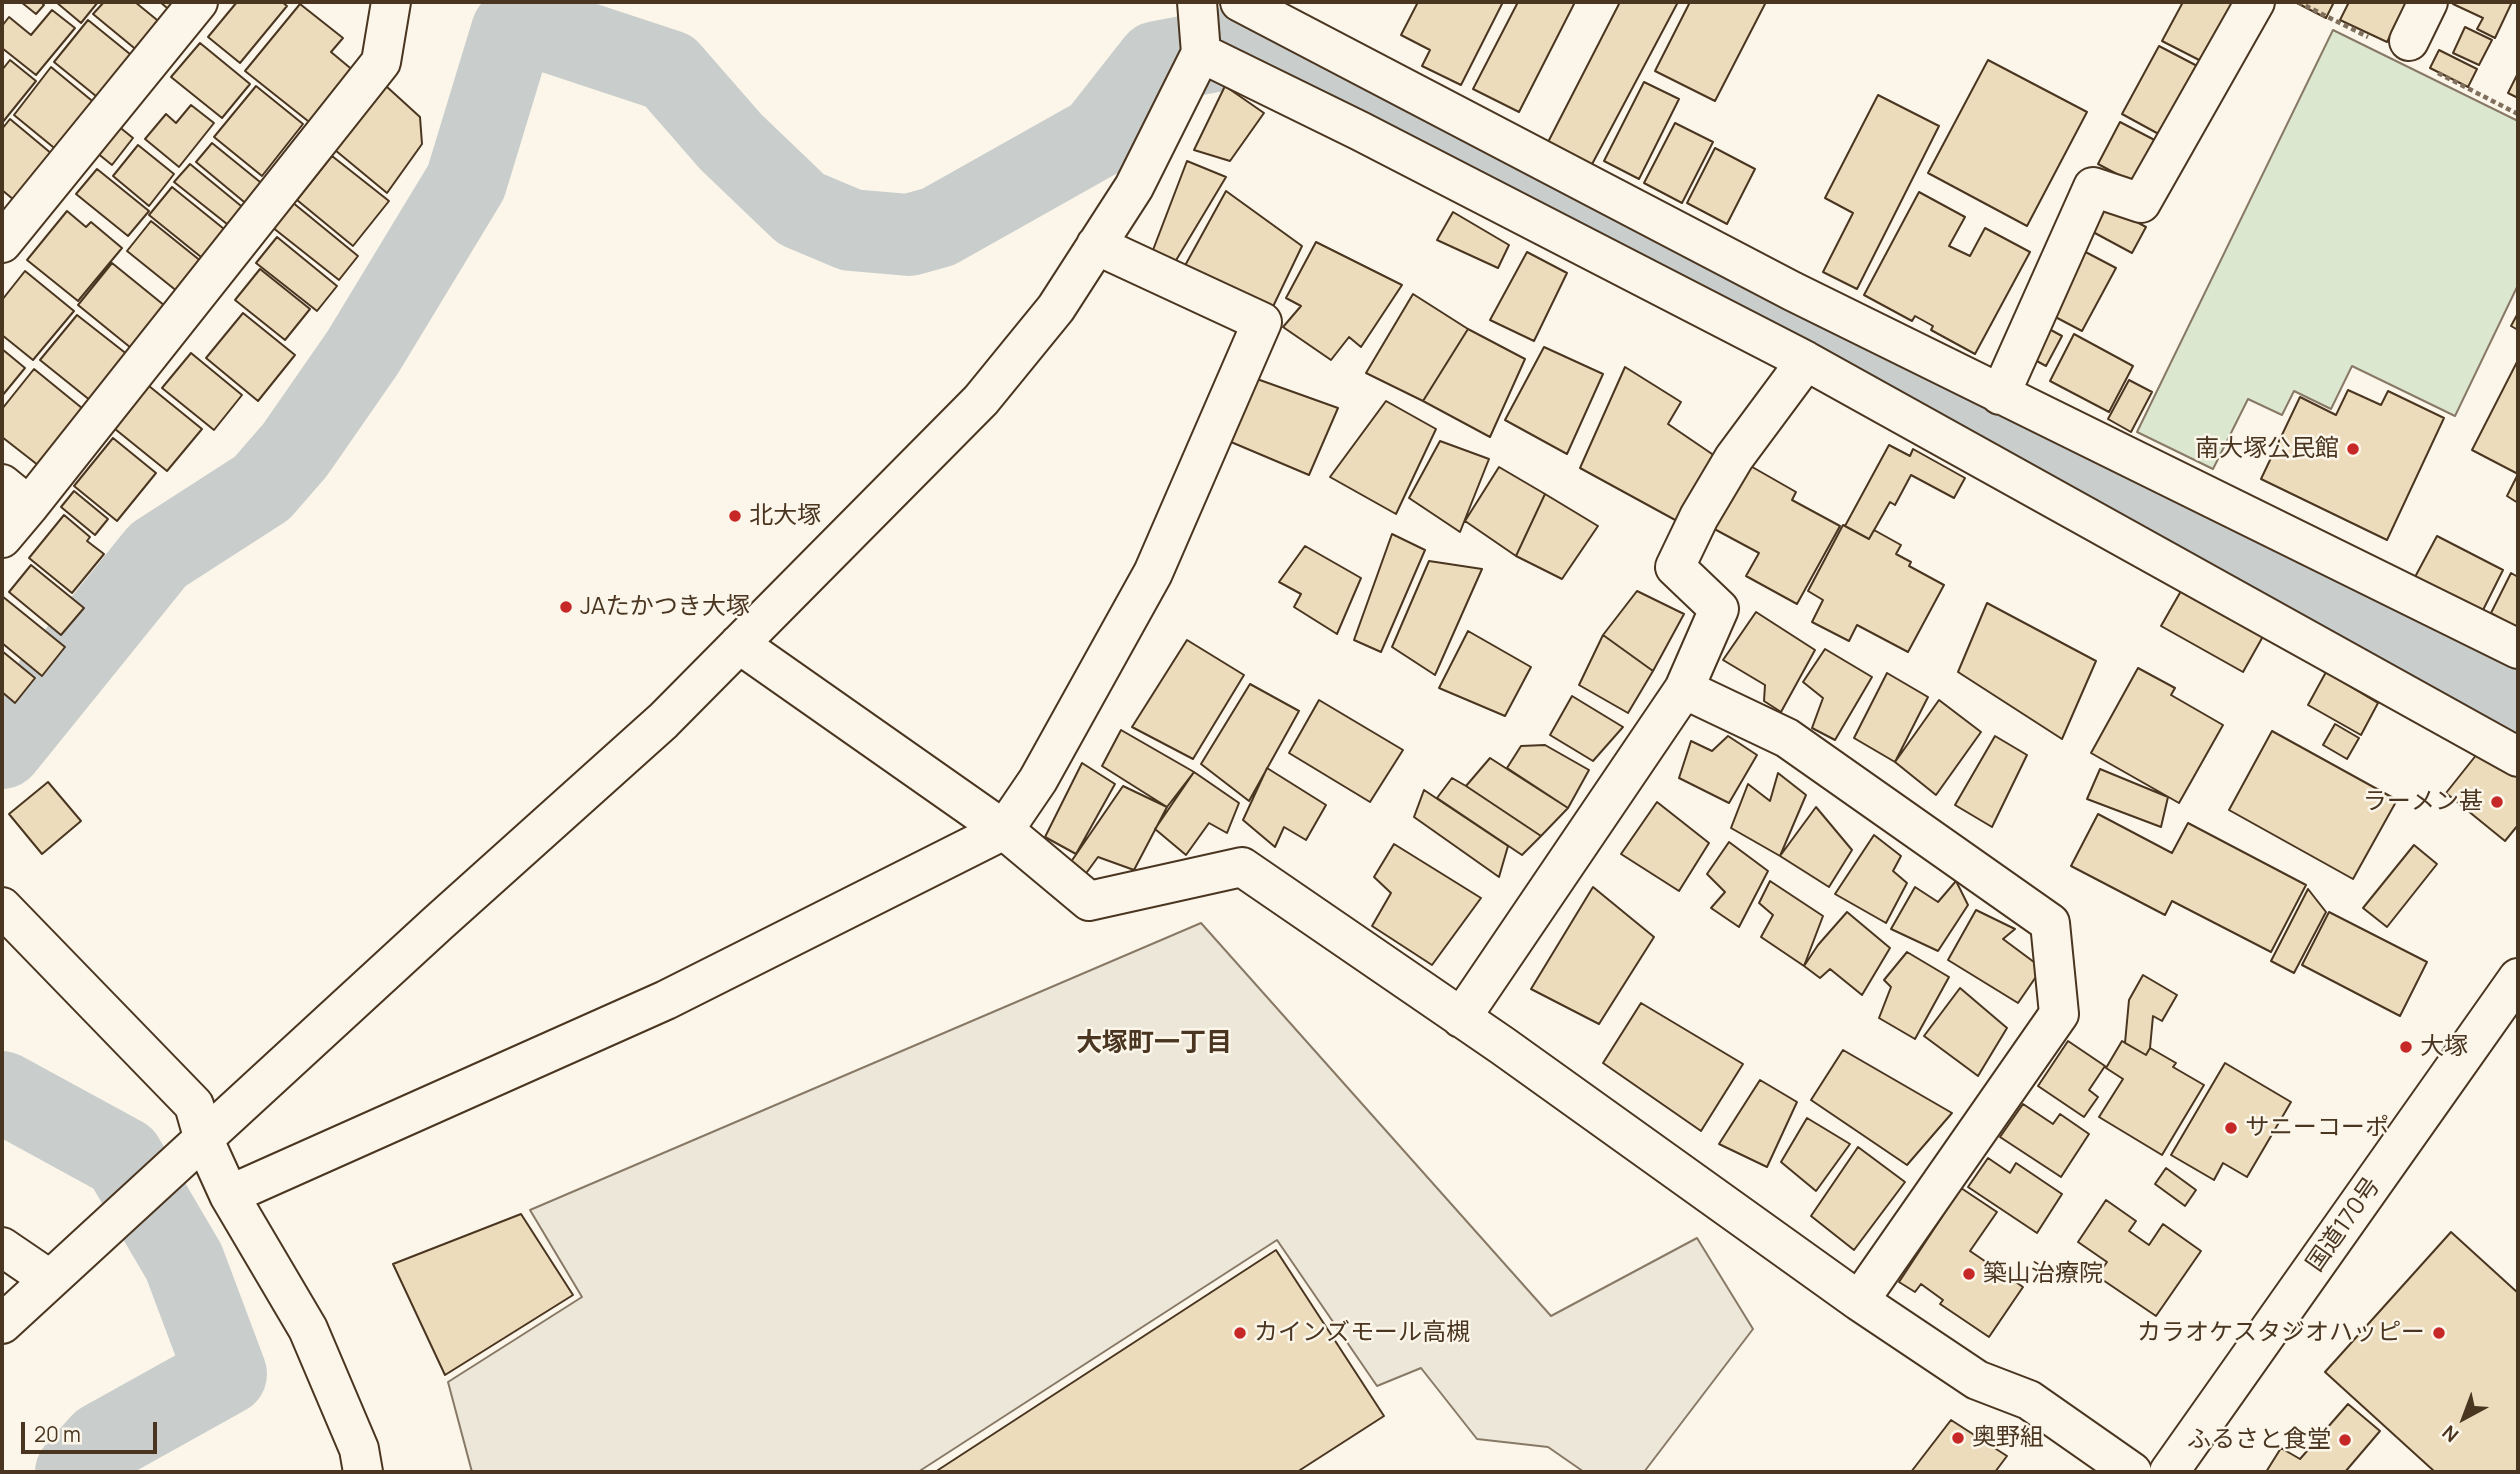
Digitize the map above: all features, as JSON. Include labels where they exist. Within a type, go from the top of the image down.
[{"type":"main road","points":[[2,243],[198,2]]},
{"type":"main road","points":[[2,538],[15,495],[381,62],[391,2]]},
{"type":"main road","points":[[2,1324],[438,923],[663,721],[981,400],[1056,308],[1134,187],[1201,53],[1197,2]]},
{"type":"main road","points":[[1240,2],[1792,291],[2518,649]]},
{"type":"main road","points":[[2000,395],[2093,187],[2141,203],[2255,2]]},
{"type":"main road","points":[[2409,41],[2428,2]]},
{"type":"main road","points":[[1201,53],[1372,137],[1805,361],[2518,757]]},
{"type":"main road","points":[[229,1195],[666,1000],[1004,830],[1038,780],[1153,573],[1262,322],[1096,244]]},
{"type":"main road","points":[[1461,1018],[1684,689],[1718,609],[1675,567],[1699,517],[1734,458],[1805,361]]},
{"type":"main road","points":[[739,644],[1004,830],[1089,901],[1242,867],[1461,1018],[1859,1301],[1976,1380],[2029,1400],[2132,1472]]},
{"type":"main road","points":[[1684,689],[1787,738],[2050,923],[2059,1014],[1859,1301]]},
{"type":"main road","points":[[2,907],[194,1105],[204,1140],[229,1195],[308,1329],[359,1449],[363,1472]]},
{"type":"main road","name":"国道170号","points":[[2169,1472],[2518,978]]},
{"type":"main road","points":[[2,1247],[50,1279]]},
{"type":"green space","points":[[2333,30],[2518,121],[2518,285],[2455,416],[2352,366],[2331,409],[2294,391],[2282,415],[2248,399],[2213,469],[2137,432]]},
{"type":"shaded area","points":[[1201,923],[1551,1316],[1697,1238],[1753,1329],[1644,1472],[1584,1472],[1548,1447],[1477,1439],[1421,1368],[1377,1386],[1277,1240],[918,1472],[472,1472],[448,1382],[582,1297],[530,1210]]},
{"type":"building","points":[[21,2],[41,2],[44,5],[36,14]]},
{"type":"building","points":[[56,2],[98,2],[81,23]]},
{"type":"building","points":[[104,2],[135,2],[162,24],[139,52],[93,14]]},
{"type":"building","points":[[160,2],[183,2],[173,13]]},
{"type":"building","points":[[237,2],[282,2],[287,6],[240,63],[208,37]]},
{"type":"building","points":[[1418,2],[1503,2],[1461,85],[1422,66],[1430,50],[1401,35]]},
{"type":"building","points":[[1518,2],[1575,2],[1519,112],[1473,89]]},
{"type":"building","points":[[1620,2],[1678,2],[1590,168],[1546,146]]},
{"type":"building","points":[[1690,2],[1766,2],[1715,101],[1655,71]]},
{"type":"building","points":[[2183,2],[2240,2],[2207,64],[2162,41]]},
{"type":"building","points":[[2295,2],[2334,2],[2326,18]]},
{"type":"building","points":[[2349,2],[2406,4],[2387,42],[2340,20]]},
{"type":"building","points":[[2512,2],[2495,38],[2477,29],[2483,18],[2453,4]]},
{"type":"building","points":[[300,4],[343,38],[331,52],[355,72],[313,125],[245,71]]},
{"type":"building","points":[[52,10],[75,28],[36,75],[2,48],[2,26],[9,17],[31,35]]},
{"type":"building","points":[[88,20],[141,63],[107,105],[54,62]]},
{"type":"building","points":[[2465,27],[2492,40],[2479,65],[2453,53]]},
{"type":"building","points":[[200,43],[250,84],[222,118],[171,77]]},
{"type":"building","points":[[2159,46],[2203,69],[2166,138],[2122,114]]},
{"type":"building","points":[[2439,50],[2477,69],[2468,87],[2430,68]]},
{"type":"building","points":[[10,60],[36,81],[2,123],[2,70]]},
{"type":"building","points":[[1988,60],[2087,112],[2027,226],[1928,173]]},
{"type":"building","points":[[51,67],[102,109],[64,156],[14,115]]},
{"type":"building","points":[[2518,73],[2518,98],[2508,93]]},
{"type":"building","points":[[1644,82],[1679,99],[1639,179],[1604,161]]},
{"type":"building","points":[[256,86],[303,124],[262,176],[214,137]]},
{"type":"building","points":[[386,86],[420,117],[422,144],[387,193],[335,150]]},
{"type":"building","points":[[1225,86],[1264,113],[1230,161],[1194,150]]},
{"type":"building","points":[[1878,95],[1939,126],[1857,289],[1823,272],[1853,213],[1825,198]]},
{"type":"building","points":[[191,105],[214,123],[179,167],[145,139],[166,114],[176,123]]},
{"type":"building","points":[[10,119],[58,159],[20,205],[2,190],[2,129]]},
{"type":"building","points":[[112,121],[133,138],[112,165],[91,148]]},
{"type":"building","points":[[2120,122],[2168,147],[2145,189],[2098,164]]},
{"type":"building","points":[[1675,123],[1713,142],[1682,203],[1644,183]]},
{"type":"building","points":[[212,143],[265,186],[249,206],[196,162]]},
{"type":"building","points":[[138,145],[174,174],[149,206],[113,176]]},
{"type":"building","points":[[1715,148],[1755,169],[1727,224],[1687,203]]},
{"type":"building","points":[[332,156],[389,201],[353,246],[297,200]]},
{"type":"building","points":[[1187,161],[1226,177],[1172,267],[1153,250]]},
{"type":"building","points":[[190,164],[246,210],[232,228],[174,182]]},
{"type":"building","points":[[97,169],[149,211],[128,236],[76,194]]},
{"type":"building","points":[[172,187],[229,233],[206,261],[149,215]]},
{"type":"building","points":[[1226,191],[1302,246],[1268,317],[1176,282]]},
{"type":"building","points":[[1919,192],[1965,217],[1949,246],[1970,256],[1985,228],[2030,252],[1975,354],[1931,330],[1933,326],[1915,316],[1912,321],[1864,295]]},
{"type":"building","points":[[292,202],[358,256],[339,280],[272,227]]},
{"type":"building","points":[[2107,206],[2146,227],[2132,253],[2093,232]]},
{"type":"building","points":[[67,211],[86,227],[91,222],[122,248],[78,301],[27,260]]},
{"type":"building","points":[[1453,212],[1509,245],[1498,268],[1437,240]]},
{"type":"building","points":[[151,221],[202,262],[178,292],[127,251]]},
{"type":"building","points":[[277,237],[337,286],[317,311],[256,263]]},
{"type":"building","points":[[1316,242],[1402,285],[1361,347],[1349,337],[1331,360],[1283,327],[1301,306],[1286,298]]},
{"type":"building","points":[[2078,248],[2116,268],[2082,331],[2044,311]]},
{"type":"building","points":[[1527,252],[1567,273],[1534,341],[1490,320]]},
{"type":"building","points":[[112,263],[170,310],[136,352],[78,305]]},
{"type":"building","points":[[260,269],[310,309],[285,340],[235,300]]},
{"type":"building","points":[[25,271],[74,311],[33,360],[2,335],[2,300]]},
{"type":"building","points":[[1413,294],[1468,329],[1423,401],[1366,373]]},
{"type":"building","points":[[243,313],[295,355],[258,401],[206,358]]},
{"type":"building","points":[[2518,313],[2518,330],[2511,326]]},
{"type":"building","points":[[77,315],[128,355],[91,401],[40,360]]},
{"type":"building","points":[[2038,323],[2062,336],[2046,366],[2022,353]]},
{"type":"building","points":[[1468,329],[1525,359],[1490,437],[1423,401]]},
{"type":"building","points":[[2074,334],[2133,366],[2109,412],[2050,381]]},
{"type":"building","points":[[1544,347],[1603,374],[1567,454],[1505,420]]},
{"type":"building","points":[[2,349],[25,368],[2,396]]},
{"type":"building","points":[[191,353],[242,395],[214,430],[162,388]]},
{"type":"building","points":[[2518,360],[2518,474],[2472,450]]},
{"type":"building","points":[[1625,367],[1681,402],[1668,424],[1715,456],[1677,521],[1580,468]]},
{"type":"building","points":[[34,369],[88,413],[43,469],[2,437],[2,409]]},
{"type":"building","points":[[1257,379],[1338,408],[1309,475],[1231,442]]},
{"type":"building","points":[[2129,380],[2152,392],[2131,432],[2108,419]]},
{"type":"building","points":[[149,386],[202,429],[167,471],[115,429]]},
{"type":"building","name":"南大塚公民館","points":[[2348,390],[2381,405],[2388,391],[2444,418],[2387,540],[2261,479],[2300,397],[2336,415]]},
{"type":"building","points":[[1386,401],[1436,429],[1396,514],[1330,477]]},
{"type":"building","points":[[113,438],[156,473],[117,521],[74,486]]},
{"type":"building","points":[[1440,441],[1489,459],[1460,532],[1409,498]]},
{"type":"building","points":[[1889,445],[1910,456],[1913,449],[1965,478],[1954,498],[1911,475],[1895,505],[1890,502],[1869,539],[1845,526]]},
{"type":"building","points":[[1740,460],[1796,492],[1792,500],[1840,526],[1797,604],[1746,576],[1759,553],[1705,524]]},
{"type":"building","points":[[1499,467],[1545,494],[1516,556],[1465,521]]},
{"type":"building","points":[[2518,474],[2518,503],[2507,496]]},
{"type":"building","points":[[74,491],[108,519],[95,535],[61,507]]},
{"type":"building","points":[[1545,494],[1598,526],[1562,579],[1516,556]]},
{"type":"building","points":[[64,515],[90,537],[87,541],[104,554],[72,593],[29,558]]},
{"type":"building","points":[[1843,525],[1869,539],[1874,530],[1901,545],[1896,554],[1911,562],[1909,566],[1944,585],[1908,652],[1857,625],[1849,641],[1812,622],[1823,600],[1808,591]]},
{"type":"building","points":[[1392,534],[1425,550],[1381,652],[1354,640]]},
{"type":"building","points":[[2437,536],[2503,570],[2482,612],[2415,577]]},
{"type":"building","points":[[1305,546],[1361,578],[1337,634],[1294,607],[1301,594],[1279,582]]},
{"type":"building","points":[[1429,561],[1482,569],[1435,675],[1392,647]]},
{"type":"building","points":[[31,565],[84,608],[61,635],[9,592]]},
{"type":"building","points":[[2511,573],[2518,577],[2518,628],[2491,613]]},
{"type":"building","points":[[2185,584],[2266,631],[2243,672],[2161,626]]},
{"type":"building","points":[[1637,591],[1684,614],[1653,671],[1603,635]]},
{"type":"building","points":[[2,596],[65,647],[42,676],[2,643]]},
{"type":"building","points":[[1987,603],[2096,661],[2062,739],[1958,672]]},
{"type":"building","points":[[1756,612],[1815,650],[1781,712],[1764,701],[1765,685],[1723,660]]},
{"type":"building","points":[[1468,631],[1531,667],[1505,716],[1439,688]]},
{"type":"building","points":[[1603,635],[1653,671],[1628,713],[1579,685]]},
{"type":"building","points":[[1187,640],[1244,675],[1193,759],[1132,727]]},
{"type":"building","points":[[1825,649],[1872,677],[1835,740],[1812,728],[1823,698],[1803,682]]},
{"type":"building","points":[[2,651],[35,678],[15,703],[2,692]]},
{"type":"building","points":[[2138,668],[2175,688],[2171,695],[2223,725],[2179,803],[2091,753]]},
{"type":"building","points":[[2326,672],[2378,703],[2361,735],[2308,705]]},
{"type":"building","points":[[1887,673],[1928,697],[1895,762],[1854,738]]},
{"type":"building","points":[[1250,684],[1299,711],[1249,801],[1201,764]]},
{"type":"building","points":[[1572,696],[1623,727],[1593,761],[1550,735]]},
{"type":"building","points":[[1319,700],[1403,750],[1370,802],[1289,753]]},
{"type":"building","points":[[1939,700],[1981,732],[1936,795],[1895,762]]},
{"type":"building","points":[[2335,724],[2359,738],[2347,759],[2323,745]]},
{"type":"building","points":[[1121,730],[1194,772],[1167,807],[1102,766]]},
{"type":"building","points":[[2272,731],[2397,800],[2353,879],[2229,810]]},
{"type":"building","points":[[1728,736],[1757,755],[1729,803],[1679,778],[1691,741],[1712,751]]},
{"type":"building","points":[[1995,736],[2027,755],[1992,827],[1955,805]]},
{"type":"building","points":[[2485,744],[2518,771],[2518,825],[2505,841],[2446,793]]},
{"type":"building","points":[[1545,745],[1589,770],[1568,808],[1507,768],[1521,746]]},
{"type":"building","points":[[1490,758],[1568,808],[1541,836],[1466,786]]},
{"type":"building","points":[[1082,763],[1115,784],[1076,854],[1045,837]]},
{"type":"building","points":[[1267,768],[1326,805],[1306,840],[1284,827],[1275,847],[1243,820]]},
{"type":"building","points":[[2100,769],[2168,797],[2161,827],[2087,799]]},
{"type":"building","points":[[1194,772],[1239,803],[1227,833],[1209,823],[1186,855],[1155,829]]},
{"type":"building","points":[[1778,773],[1806,795],[1780,856],[1731,828],[1748,784],[1770,801]]},
{"type":"building","points":[[1452,778],[1541,836],[1522,855],[1437,798]]},
{"type":"building","points":[[48,782],[81,821],[42,854],[9,814]]},
{"type":"building","points":[[1123,786],[1167,807],[1134,870],[1098,857],[1079,883],[1064,872]]},
{"type":"building","points":[[1424,790],[1508,846],[1499,877],[1414,817]]},
{"type":"building","points":[[1657,802],[1709,843],[1679,891],[1621,854]]},
{"type":"building","points":[[1816,807],[1852,850],[1829,887],[1780,856]]},
{"type":"building","points":[[2098,814],[2172,853],[2188,823],[2306,885],[2271,952],[2172,901],[2165,915],[2071,866]]},
{"type":"building","points":[[1874,835],[1901,856],[1893,871],[1907,883],[1886,923],[1835,894]]},
{"type":"building","points":[[1729,842],[1768,871],[1739,927],[1711,908],[1725,892],[1707,874]]},
{"type":"building","points":[[1394,844],[1481,898],[1432,965],[1372,926],[1391,893],[1374,877]]},
{"type":"building","points":[[2414,845],[2437,864],[2387,927],[2363,908]]},
{"type":"building","points":[[1770,881],[1823,916],[1804,966],[1761,937],[1773,915],[1759,903]]},
{"type":"building","points":[[1956,881],[1968,905],[1938,951],[1891,929],[1915,887],[1938,902]]},
{"type":"building","points":[[1593,887],[1654,937],[1599,1024],[1531,989]]},
{"type":"building","points":[[2308,889],[2326,912],[2294,973],[2271,961]]},
{"type":"building","points":[[1976,910],[2015,929],[2003,939],[2042,968],[2018,1003],[1948,960]]},
{"type":"building","points":[[1847,912],[1890,948],[1862,995],[1830,969],[1820,978],[1804,966],[1818,945]]},
{"type":"building","points":[[2329,912],[2427,962],[2400,1016],[2302,965]]},
{"type":"building","points":[[1907,952],[1949,977],[1915,1039],[1879,1018],[1891,987],[1884,980]]},
{"type":"building","points":[[2143,975],[2177,995],[2162,1021],[2153,1016],[2150,1048],[2146,1055],[2125,1043],[2129,1000]]},
{"type":"building","points":[[1960,988],[2007,1028],[1978,1076],[1924,1036]]},
{"type":"building","points":[[1641,1003],[1743,1064],[1701,1131],[1603,1063]]},
{"type":"building","points":[[2068,1041],[2105,1066],[2089,1090],[2098,1097],[2084,1117],[2038,1086]]},
{"type":"building","points":[[2122,1041],[2146,1055],[2150,1048],[2176,1063],[2173,1067],[2204,1085],[2162,1155],[2099,1117],[2123,1079],[2106,1068]]},
{"type":"building","points":[[1843,1050],[1952,1113],[1907,1165],[1811,1100]]},
{"type":"building","name":"サニーコーポ","points":[[2225,1063],[2291,1102],[2247,1177],[2223,1163],[2214,1180],[2171,1155]]},
{"type":"building","points":[[1760,1080],[1797,1102],[1767,1167],[1719,1144]]},
{"type":"building","points":[[2023,1104],[2053,1124],[2060,1114],[2089,1134],[2061,1177],[2000,1137]]},
{"type":"building","points":[[1807,1118],[1850,1144],[1816,1191],[1781,1162]]},
{"type":"building","points":[[1858,1147],[1905,1182],[1854,1250],[1811,1216]]},
{"type":"building","points":[[1988,1158],[2010,1173],[2016,1163],[2062,1194],[2037,1233],[1968,1187]]},
{"type":"building","points":[[2166,1168],[2196,1190],[2185,1206],[2155,1184]]},
{"type":"building","points":[[1961,1188],[1997,1212],[1970,1251],[2023,1287],[1989,1337],[1940,1304],[1943,1300],[1921,1284],[1915,1292],[1899,1282]]},
{"type":"building","points":[[2106,1200],[2136,1221],[2129,1231],[2149,1245],[2163,1224],[2201,1251],[2156,1316],[2097,1276],[2107,1262],[2078,1242]]},
{"type":"building","points":[[521,1214],[573,1295],[445,1375],[393,1264]]},
{"type":"building","name":"カラオケスタジオハッピー","points":[[2451,1232],[2518,1293],[2518,1472],[2435,1472],[2325,1372]]},
{"type":"building","name":"カインズモール高槻","points":[[1276,1250],[1384,1416],[1297,1472],[935,1472]]},
{"type":"building","name":"ふるさと食堂","points":[[2348,1404],[2380,1431],[2345,1472],[2266,1472],[2281,1448],[2300,1459]]},
{"type":"building","name":"奥野組","points":[[1951,1420],[2007,1456],[1995,1472],[1911,1472]]},
{"type":"waterway","points":[[2,748],[158,555],[262,488],[295,450],[363,352],[466,182],[512,31],[521,22],[669,71],[731,142],[801,209],[851,230],[909,235],[938,227],[1098,137],[1157,62],[1247,45],[2518,693]]},
{"type":"waterway","points":[[2,1092],[123,1158],[184,1262],[226,1374],[102,1443],[76,1472]]},
{"type":"place","name":"南大塚公民館","points":[[2353,449]]},
{"type":"place","name":"北大塚","points":[[735,516]]},
{"type":"place","name":"JAたかつき大塚","points":[[566,607]]},
{"type":"place","name":"ラーメン甚","points":[[2497,802]]},
{"type":"place","name":"大塚","points":[[2406,1047]]},
{"type":"place","name":"サニーコーポ","points":[[2231,1128]]},
{"type":"place","name":"築山治療院","points":[[1969,1274]]},
{"type":"place","name":"カインズモール高槻","points":[[1240,1333]]},
{"type":"place","name":"カラオケスタジオハッピー","points":[[2439,1333]]},
{"type":"place","name":"奥野組","points":[[1958,1438]]},
{"type":"place","name":"ふるさと食堂","points":[[2345,1440]]},
{"type":"district","name":"大塚町一丁目","points":[[1154,1044]]}]
